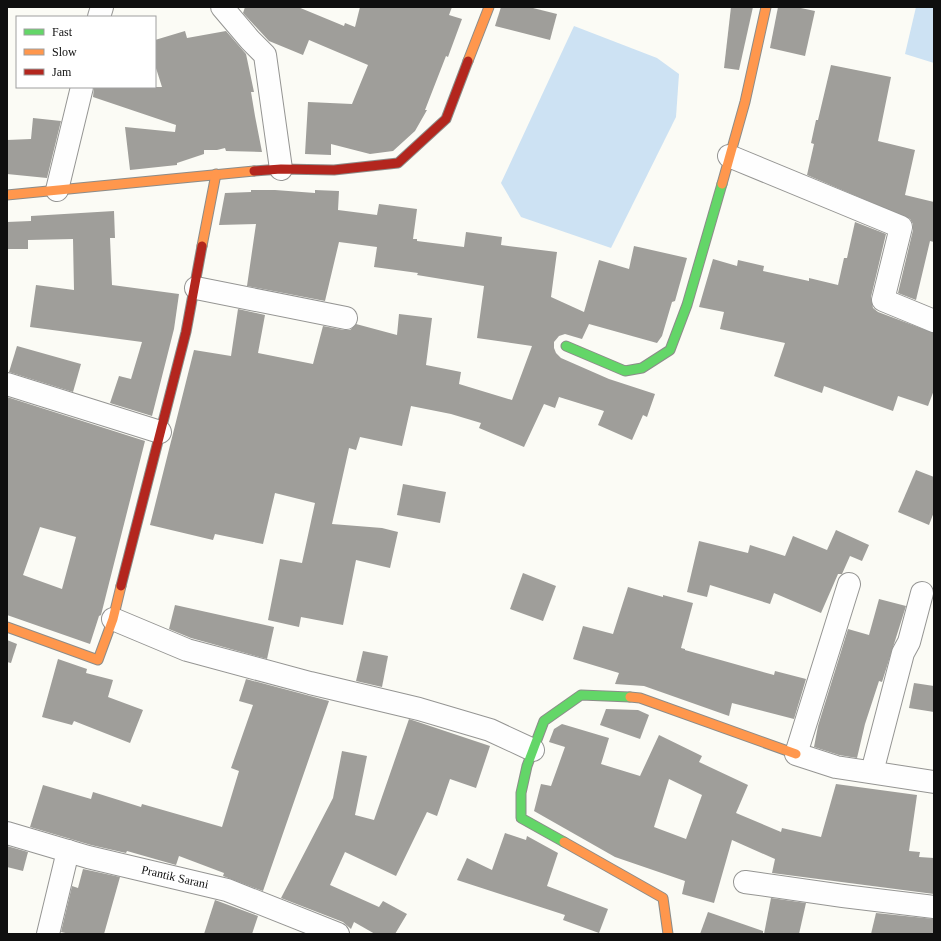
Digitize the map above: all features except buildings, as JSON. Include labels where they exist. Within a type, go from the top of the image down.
[{"type":"street","points":[[222,7],[226,14],[266,55],[281,169]]},
{"type":"street","points":[[7,195],[216,174],[281,169],[334,170],[398,163],[446,119],[489,7]]},
{"type":"street","points":[[566,346],[625,371],[642,368],[670,350],[687,305],[730,156],[745,102],[766,7]]},
{"type":"street","points":[[57,190],[82,88]]},
{"type":"street","points":[[730,156],[901,227],[883,300],[934,321]]},
{"type":"street","points":[[7,627],[98,660],[112,619],[196,288],[216,174]]},
{"type":"street","points":[[196,288],[346,318]]},
{"type":"street","points":[[7,384],[160,432]]},
{"type":"street","points":[[796,754],[849,584]]},
{"type":"street","points":[[872,772],[903,653],[909,642],[922,593]]},
{"type":"street","points":[[112,619],[187,650],[310,683],[419,709],[490,730],[533,750]]},
{"type":"street","points":[[668,934],[663,898],[521,818],[521,793],[527,766],[544,721],[581,695],[640,698],[836,767],[934,782]]},
{"type":"street","name":"Prantik Sarani","points":[[7,833],[68,851],[226,890],[338,934]]},
{"type":"street","points":[[48,934],[68,851]]},
{"type":"street","points":[[745,882],[934,907]]},
{"type":"water","points":[[916,7],[934,7],[934,63],[905,54]]},
{"type":"water","points":[[574,26],[657,58],[679,74],[676,117],[611,248],[521,217],[501,183]]},
{"type":"traffic: fast","points":[[566,346],[625,371],[642,368],[670,350],[687,305],[722,184]]},
{"type":"traffic: fast","points":[[564,842],[521,818],[521,793],[527,766],[544,721],[581,695],[630,697]]},
{"type":"traffic: slow","points":[[468,61],[489,7]]},
{"type":"traffic: slow","points":[[722,184],[745,102],[766,7]]},
{"type":"traffic: slow","points":[[7,195],[254,171]]},
{"type":"traffic: slow","points":[[202,246],[216,174]]},
{"type":"traffic: slow","points":[[7,627],[98,660],[113,619],[121,586]]},
{"type":"traffic: slow","points":[[630,697],[640,698],[796,754]]},
{"type":"traffic: slow","points":[[564,842],[663,898],[668,934]]},
{"type":"traffic: jam","points":[[254,171],[281,169],[334,170],[398,163],[446,119],[468,61]]},
{"type":"traffic: jam","points":[[121,586],[186,332],[202,246]]}]
